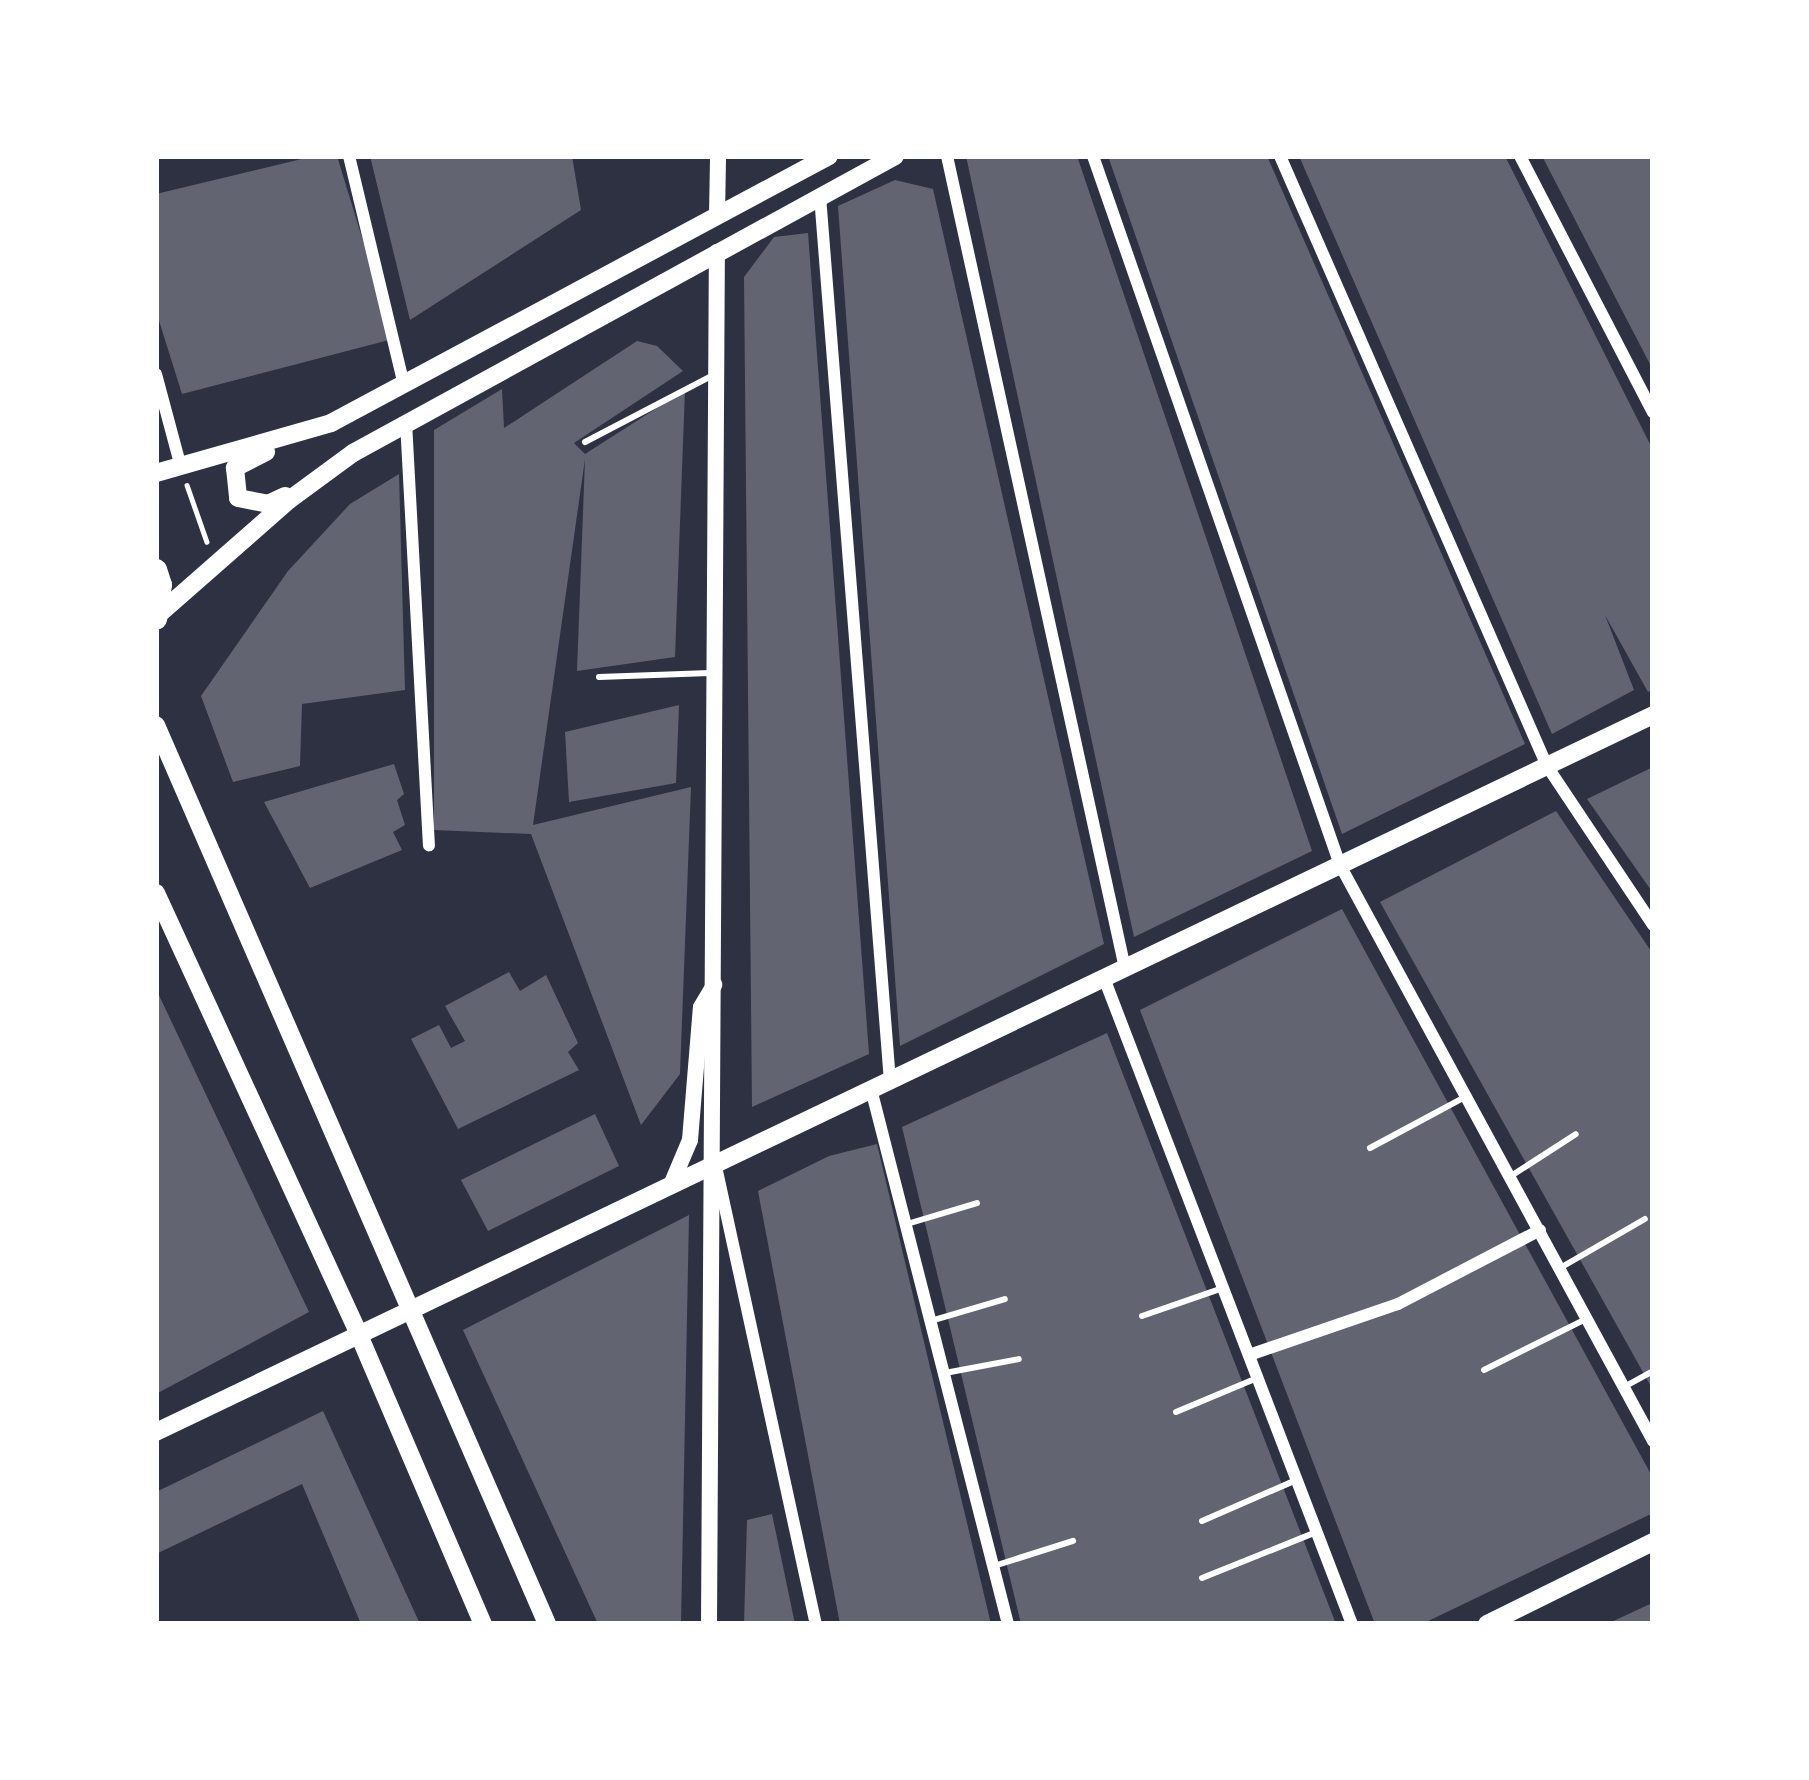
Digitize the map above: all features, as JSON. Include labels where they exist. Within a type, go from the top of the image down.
[{"type":"main road","points":[[313,482],[268,504],[252,505],[238,498],[233,483],[236,468],[246,461],[404,385],[829,156]]},
{"type":"main road","points":[[157,617],[313,482],[406,420],[895,156]]},
{"type":"main road","points":[[156,473],[331,423]]},
{"type":"main road","points":[[156,569],[161,584],[157,617]]},
{"type":"main road","points":[[156,1432],[1653,716]]},
{"type":"main road","points":[[156,724],[165,764],[547,1624]]},
{"type":"main road","points":[[156,893],[358,1335],[483,1624]]},
{"type":"main road","points":[[1487,1624],[1653,1541]]},
{"type":"street","points":[[349,156],[404,385]]},
{"type":"street","points":[[717,216],[718,156]]},
{"type":"street","points":[[947,156],[1125,968]]},
{"type":"street","points":[[1093,156],[1340,865],[1653,1441]]},
{"type":"street","points":[[1280,156],[1547,766],[1653,925]]},
{"type":"street","points":[[1520,156],[1653,413]]},
{"type":"street","points":[[820,196],[880,1085],[907,1224],[1008,1624]]},
{"type":"street","points":[[709,1624],[717,252]]},
{"type":"street","points":[[156,374],[181,467]]},
{"type":"street","points":[[406,420],[429,844]]},
{"type":"street","points":[[1104,978],[1352,1624]]},
{"type":"street","points":[[671,1185],[691,1140],[701,1007],[715,985]]},
{"type":"street","points":[[715,1164],[816,1624]]},
{"type":"street","points":[[1250,1355],[1398,1304],[1540,1230]]},
{"type":"lane","points":[[585,442],[716,374]]},
{"type":"lane","points":[[598,676],[714,673]]},
{"type":"lane","points":[[1370,1148],[1468,1095]]},
{"type":"lane","points":[[1511,1176],[1576,1134]]},
{"type":"lane","points":[[907,1224],[977,1203]]},
{"type":"lane","points":[[1560,1268],[1645,1219]]},
{"type":"lane","points":[[1142,1316],[1223,1288]]},
{"type":"lane","points":[[932,1321],[1005,1299]]},
{"type":"lane","points":[[1484,1370],[1587,1318]]},
{"type":"lane","points":[[945,1373],[1019,1359]]},
{"type":"lane","points":[[1624,1387],[1653,1371]]},
{"type":"lane","points":[[1176,1412],[1258,1377]]},
{"type":"lane","points":[[1202,1521],[1298,1479]]},
{"type":"lane","points":[[1202,1578],[1318,1532]]},
{"type":"lane","points":[[994,1566],[1073,1541]]},
{"type":"path","points":[[181,467],[215,565]]},
{"type":"building","points":[[314,156],[337,156],[393,339],[182,394],[156,311],[156,194]]},
{"type":"building","points":[[370,156],[572,156],[581,210],[410,320]]},
{"type":"building","points":[[966,156],[1077,156],[1312,851],[1134,937]]},
{"type":"building","points":[[1108,156],[1267,156],[1525,744],[1342,834]]},
{"type":"building","points":[[1299,156],[1505,156],[1653,450],[1653,689],[1648,692],[1605,615],[1634,690],[1552,734]]},
{"type":"building","points":[[1542,156],[1653,156],[1653,370]]},
{"type":"building","points":[[895,180],[933,189],[1104,944],[900,1046],[838,206]]},
{"type":"building","points":[[808,233],[869,1054],[752,1107],[744,277],[774,237]]},
{"type":"building","points":[[637,341],[657,346],[683,371],[574,443],[585,454],[685,390],[675,657],[577,671],[585,459],[533,825],[691,787],[680,1074],[641,1125],[531,834],[434,830],[434,430],[502,389],[504,428]]},
{"type":"building","points":[[399,474],[405,690],[302,704],[300,766],[233,782],[201,696],[288,571],[350,504]]},
{"type":"building","points":[[679,705],[676,783],[569,802],[565,732]]},
{"type":"building","points":[[394,764],[404,794],[397,800],[405,825],[393,832],[402,850],[310,888],[264,802]]},
{"type":"building","points":[[1653,767],[1653,893],[1587,799]]},
{"type":"building","points":[[1556,811],[1653,954],[1653,1390],[1380,902]]},
{"type":"building","points":[[1342,909],[1653,1478],[1653,1513],[1422,1624],[1375,1624],[1140,1010]]},
{"type":"building","points":[[509,972],[520,991],[546,975],[578,1043],[568,1052],[579,1070],[458,1129],[411,1039],[439,1025],[451,1048],[465,1041],[445,1006]]},
{"type":"building","points":[[156,989],[309,1312],[156,1394]]},
{"type":"building","points":[[1107,1033],[1336,1624],[1021,1624],[902,1127]]},
{"type":"building","points":[[595,1114],[619,1166],[488,1231],[461,1180]]},
{"type":"building","points":[[877,1144],[991,1624],[840,1624],[758,1191],[829,1156]]},
{"type":"building","points":[[689,1215],[681,1624],[598,1624],[463,1330]]},
{"type":"building","points":[[323,1411],[420,1624],[361,1624],[302,1484],[156,1554],[156,1492]]},
{"type":"building","points":[[772,1514],[795,1624],[744,1624],[747,1520]]},
{"type":"building","points":[[1653,1602],[1653,1624],[1607,1624],[1650,1604]]}]
